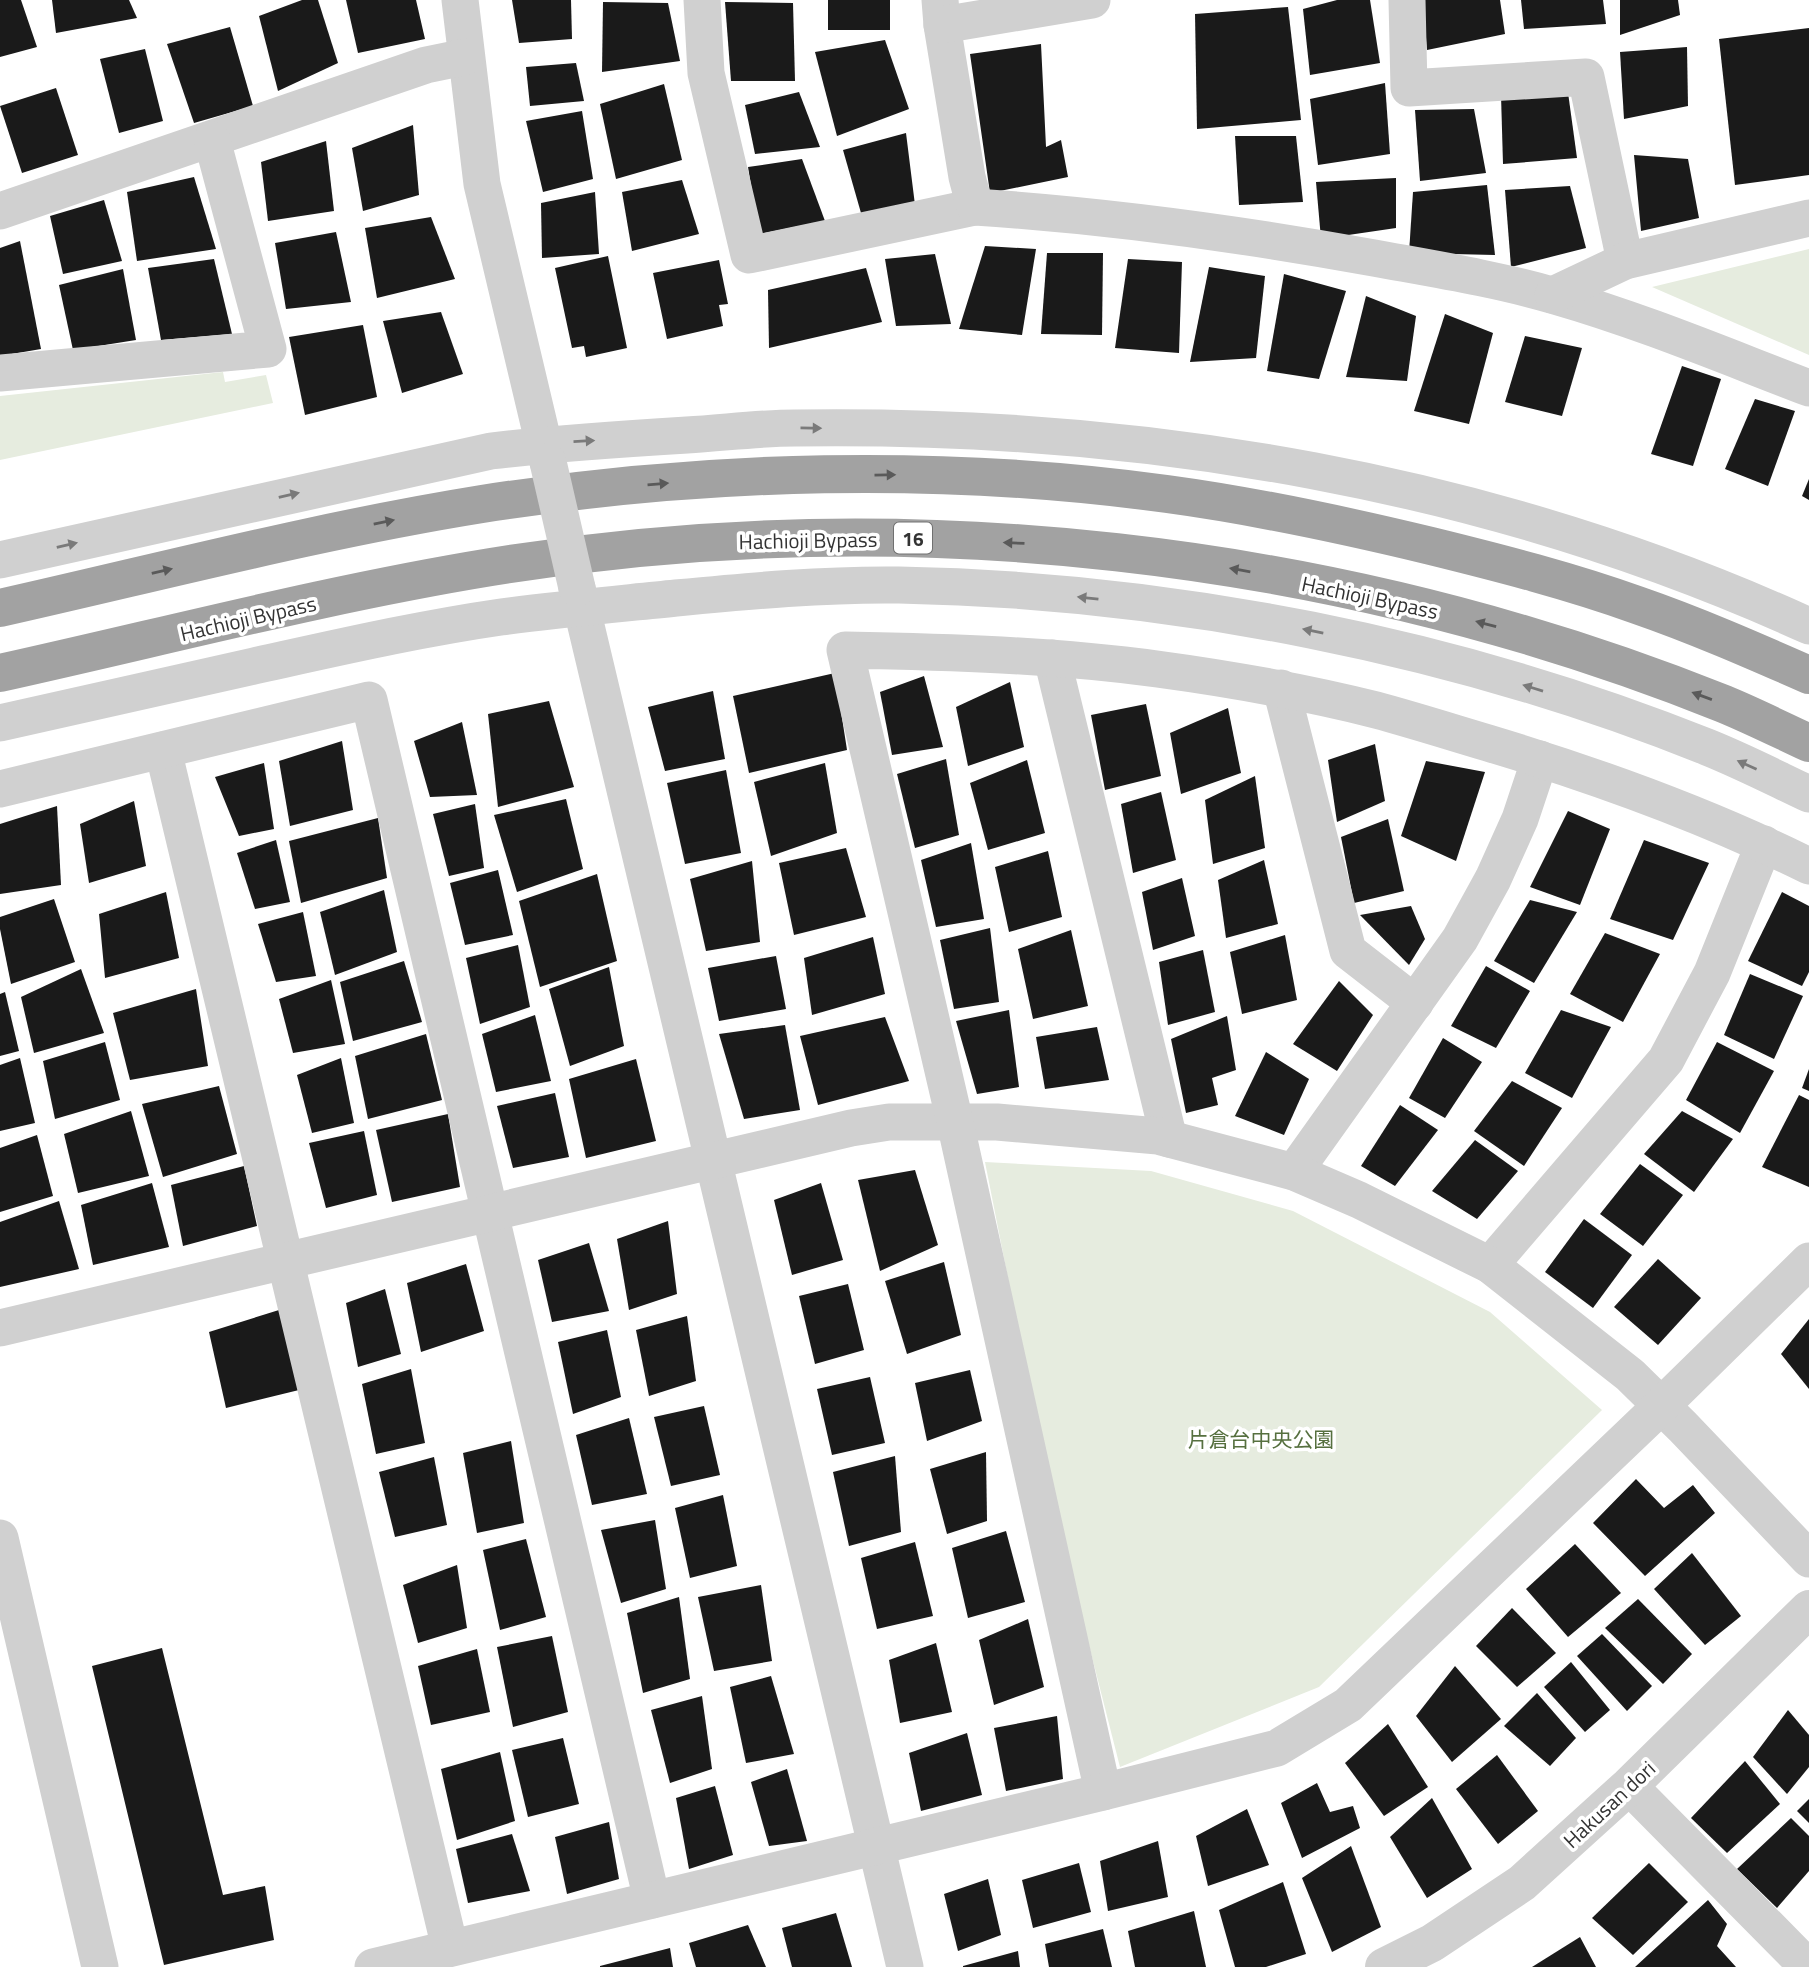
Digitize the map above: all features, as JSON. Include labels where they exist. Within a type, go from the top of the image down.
[{"type":"highway","points":[[0,608],[354,528],[483,504],[622,487],[720,479],[838,475],[950,476],[1052,482],[1167,494],[1276,512],[1388,536],[1508,565],[1636,604],[1809,675]]},
{"type":"highway","name":"Hachioji Bypass","points":[[0,673],[365,591],[492,567],[728,541],[898,538],[1042,544],[1159,556],[1371,596],[1489,625],[1615,664],[1726,705],[1809,743]]},
{"type":"street","points":[[460,0],[482,184],[905,1967]]},
{"type":"street","points":[[702,0],[706,73],[749,255],[975,207],[1173,225],[1419,267],[1553,295],[1668,333],[1809,388]]},
{"type":"street","points":[[975,207],[967,177],[941,13],[1091,0]]},
{"type":"street","points":[[1407,0],[1409,89],[1586,77],[1625,261]]},
{"type":"street","points":[[0,211],[426,65],[465,57]]},
{"type":"street","points":[[0,373],[268,349],[212,140]]},
{"type":"street","points":[[1553,295],[1625,261],[1809,219]]},
{"type":"street","points":[[0,559],[491,451],[546,453],[793,428],[1005,432],[1161,446],[1300,467],[1446,498],[1600,545],[1750,599],[1809,626]]},
{"type":"street","points":[[0,723],[375,639],[500,618],[580,598],[894,585],[1037,593],[1153,604],[1367,641],[1476,670],[1604,710],[1695,743],[1809,794]]},
{"type":"street","points":[[1104,1792],[955,1122],[845,650],[948,652],[1156,668],[1281,688],[1378,711],[1540,759],[1640,793],[1764,844],[1809,866]]},
{"type":"street","points":[[1052,659],[1169,1139]]},
{"type":"street","points":[[1281,688],[1348,951],[1415,1003]]},
{"type":"street","points":[[0,789],[369,700],[652,1900]]},
{"type":"street","points":[[163,750],[450,1948]]},
{"type":"street","points":[[1294,1172],[1460,939],[1493,879],[1520,819],[1540,759]]},
{"type":"street","points":[[1490,1265],[1666,1060],[1712,973],[1764,844]]},
{"type":"street","points":[[0,1328],[851,1128],[890,1122],[997,1122],[1158,1136],[1294,1172],[1359,1200],[1490,1265],[1630,1375],[1809,1559]]},
{"type":"street","points":[[373,1967],[1277,1748],[1349,1705],[1809,1261]]},
{"type":"street","points":[[0,1538],[100,1967]]},
{"type":"street","name":"Hakusan dori","points":[[1384,1967],[1432,1943],[1522,1883],[1629,1786],[1809,1609]]},
{"type":"street","points":[[1629,1786],[1796,1955]]},
{"type":"green space","points":[[1809,249],[1809,355],[1652,287]]},
{"type":"green space","points":[[223,372],[225,382],[266,375],[273,403],[0,460],[0,396]]},
{"type":"green space","name":"片倉台中央公園","points":[[985,1162],[1151,1171],[1293,1211],[1490,1312],[1602,1410],[1319,1687],[1120,1767],[1051,1496]]},
{"type":"building","points":[[0,0],[21,0],[37,47],[0,57]]},
{"type":"building","points":[[52,0],[129,0],[137,18],[56,33]]},
{"type":"building","points":[[302,0],[318,0],[338,63],[278,91],[259,16]]},
{"type":"building","points":[[346,0],[416,0],[425,39],[358,53]]},
{"type":"building","points":[[512,0],[571,0],[572,39],[519,43]]},
{"type":"building","points":[[828,0],[890,0],[890,30],[828,30]]},
{"type":"building","points":[[1337,0],[1370,0],[1380,63],[1310,75],[1303,9]]},
{"type":"building","points":[[1423,0],[1500,0],[1505,34],[1427,50]]},
{"type":"building","points":[[1521,0],[1603,0],[1606,24],[1524,29]]},
{"type":"building","points":[[1620,0],[1678,0],[1680,15],[1620,35]]},
{"type":"building","points":[[603,2],[668,3],[680,61],[602,72]]},
{"type":"building","points":[[725,2],[793,3],[795,81],[731,81]]},
{"type":"building","points":[[1288,7],[1301,120],[1197,129],[1195,14]]},
{"type":"building","points":[[230,27],[253,106],[194,123],[167,44]]},
{"type":"building","points":[[1809,28],[1809,175],[1735,185],[1719,39]]},
{"type":"building","points":[[885,40],[909,109],[837,136],[815,52]]},
{"type":"building","points":[[1041,44],[1046,147],[1061,140],[1068,177],[990,193],[970,54]]},
{"type":"building","points":[[1687,47],[1688,106],[1624,119],[1620,52]]},
{"type":"building","points":[[145,49],[163,121],[119,133],[100,59]]},
{"type":"building","points":[[576,63],[584,101],[530,106],[526,67]]},
{"type":"building","points":[[1566,78],[1577,158],[1503,164],[1501,95]]},
{"type":"building","points":[[1385,83],[1390,154],[1318,165],[1310,99]]},
{"type":"building","points":[[664,84],[682,160],[616,179],[600,104]]},
{"type":"building","points":[[56,88],[78,155],[22,173],[0,106]]},
{"type":"building","points":[[799,92],[820,147],[755,154],[745,105]]},
{"type":"building","points":[[1474,109],[1486,173],[1420,181],[1415,110]]},
{"type":"building","points":[[582,111],[593,179],[543,192],[526,121]]},
{"type":"building","points":[[413,125],[419,195],[363,211],[352,148]]},
{"type":"building","points":[[906,133],[916,213],[863,220],[843,150]]},
{"type":"building","points":[[1235,136],[1296,136],[1303,202],[1239,205]]},
{"type":"building","points":[[326,141],[334,211],[268,221],[261,162]]},
{"type":"building","points":[[1634,155],[1688,159],[1699,218],[1641,231]]},
{"type":"building","points":[[802,159],[825,221],[759,234],[748,167]]},
{"type":"building","points":[[194,177],[216,249],[137,261],[127,192]]},
{"type":"building","points":[[1396,178],[1396,228],[1321,239],[1316,182]]},
{"type":"building","points":[[682,180],[699,234],[632,251],[622,192]]},
{"type":"building","points":[[1487,185],[1495,255],[1409,253],[1413,192]]},
{"type":"building","points":[[1570,186],[1586,248],[1511,267],[1505,190]]},
{"type":"building","points":[[595,192],[599,254],[542,258],[541,203]]},
{"type":"building","points":[[104,200],[122,261],[63,274],[50,216]]},
{"type":"building","points":[[431,217],[455,279],[377,298],[365,228]]},
{"type":"building","points":[[336,232],[351,302],[286,309],[275,243]]},
{"type":"building","points":[[20,241],[41,349],[0,356],[0,248]]},
{"type":"building","points":[[985,246],[1036,249],[1022,335],[959,329]]},
{"type":"building","points":[[1047,253],[1103,253],[1102,335],[1041,334]]},
{"type":"building","points":[[935,254],[951,324],[896,326],[885,259]]},
{"type":"building","points":[[608,256],[627,348],[586,357],[584,346],[572,348],[555,268]]},
{"type":"building","points":[[214,259],[232,334],[161,340],[148,268]]},
{"type":"building","points":[[1128,259],[1182,262],[1179,353],[1115,348]]},
{"type":"building","points":[[719,260],[728,304],[719,305],[723,326],[667,339],[653,273]]},
{"type":"building","points":[[1209,267],[1265,276],[1256,358],[1190,362]]},
{"type":"building","points":[[866,268],[882,322],[769,348],[768,290]]},
{"type":"building","points":[[123,269],[136,340],[73,350],[59,285]]},
{"type":"building","points":[[1284,274],[1346,291],[1319,379],[1267,371]]},
{"type":"building","points":[[1366,296],[1416,316],[1407,381],[1346,377]]},
{"type":"building","points":[[441,312],[463,374],[402,393],[383,321]]},
{"type":"building","points":[[1445,314],[1493,333],[1469,424],[1414,411]]},
{"type":"building","points":[[363,325],[377,397],[305,415],[289,337]]},
{"type":"building","points":[[1525,336],[1582,348],[1562,416],[1505,402]]},
{"type":"building","points":[[1682,366],[1721,379],[1693,466],[1651,454]]},
{"type":"building","points":[[1755,399],[1795,411],[1768,486],[1725,469]]},
{"type":"building","points":[[1809,479],[1809,500],[1802,496]]},
{"type":"building","points":[[835,673],[847,750],[749,773],[733,696]]},
{"type":"building","points":[[924,676],[943,747],[892,755],[880,692]]},
{"type":"building","points":[[1010,682],[1024,747],[968,766],[956,707]]},
{"type":"building","points":[[713,691],[725,759],[665,771],[648,707]]},
{"type":"building","points":[[549,701],[574,787],[498,807],[488,714]]},
{"type":"building","points":[[1146,704],[1161,776],[1105,790],[1091,715]]},
{"type":"building","points":[[1228,708],[1241,773],[1181,794],[1170,733]]},
{"type":"building","points":[[462,722],[477,795],[430,797],[414,741]]},
{"type":"building","points":[[342,741],[353,810],[290,826],[279,761]]},
{"type":"building","points":[[1375,744],[1385,801],[1337,822],[1328,760]]},
{"type":"building","points":[[946,759],[959,835],[915,848],[897,774]]},
{"type":"building","points":[[1027,760],[1045,833],[988,850],[970,783]]},
{"type":"building","points":[[1426,761],[1485,772],[1456,861],[1401,836]]},
{"type":"building","points":[[264,763],[274,829],[239,836],[215,777]]},
{"type":"building","points":[[825,763],[837,833],[771,856],[754,782]]},
{"type":"building","points":[[726,770],[741,853],[685,864],[667,783]]},
{"type":"building","points":[[1255,776],[1265,848],[1213,864],[1205,800]]},
{"type":"building","points":[[1161,792],[1176,860],[1133,873],[1121,804]]},
{"type":"building","points":[[566,799],[583,869],[517,892],[494,815]]},
{"type":"building","points":[[134,801],[146,866],[89,883],[80,824]]},
{"type":"building","points":[[475,804],[484,868],[449,876],[433,814]]},
{"type":"building","points":[[57,806],[61,885],[0,894],[0,824]]},
{"type":"building","points":[[1568,811],[1610,829],[1580,905],[1530,887]]},
{"type":"building","points":[[378,818],[387,878],[301,903],[289,841]]},
{"type":"building","points":[[1388,819],[1404,891],[1354,903],[1341,837]]},
{"type":"building","points":[[276,840],[290,902],[255,909],[237,853]]},
{"type":"building","points":[[1644,840],[1709,863],[1673,940],[1610,919]]},
{"type":"building","points":[[971,843],[984,919],[936,927],[921,860]]},
{"type":"building","points":[[846,848],[866,917],[794,935],[779,863]]},
{"type":"building","points":[[1048,851],[1062,917],[1009,932],[995,867]]},
{"type":"building","points":[[1264,860],[1278,924],[1226,938],[1218,880]]},
{"type":"building","points":[[752,861],[760,942],[706,951],[690,879]]},
{"type":"building","points":[[498,870],[513,935],[465,945],[450,883]]},
{"type":"building","points":[[597,874],[617,961],[540,987],[519,901]]},
{"type":"building","points":[[1182,878],[1195,936],[1153,950],[1142,892]]},
{"type":"building","points":[[384,890],[397,952],[335,975],[320,912]]},
{"type":"building","points":[[166,892],[179,958],[105,978],[99,914]]},
{"type":"building","points":[[1782,892],[1809,906],[1809,972],[1802,986],[1748,961]]},
{"type":"building","points":[[54,899],[75,962],[11,984],[0,917]]},
{"type":"building","points":[[1530,900],[1577,912],[1534,983],[1494,961]]},
{"type":"building","points":[[1411,906],[1425,939],[1409,965],[1360,915]]},
{"type":"building","points":[[303,912],[316,976],[276,982],[258,924]]},
{"type":"building","points":[[990,928],[999,1002],[954,1009],[940,940]]},
{"type":"building","points":[[1071,930],[1088,1006],[1033,1019],[1018,949]]},
{"type":"building","points":[[1605,933],[1660,954],[1623,1022],[1570,994]]},
{"type":"building","points":[[1285,935],[1297,1000],[1242,1014],[1230,952]]},
{"type":"building","points":[[873,937],[885,994],[812,1015],[804,958]]},
{"type":"building","points":[[518,945],[530,1007],[480,1024],[466,958]]},
{"type":"building","points":[[1203,950],[1215,1012],[1168,1025],[1159,962]]},
{"type":"building","points":[[776,956],[786,1009],[719,1021],[708,968]]},
{"type":"building","points":[[404,961],[422,1022],[353,1041],[340,982]]},
{"type":"building","points":[[1486,966],[1530,991],[1496,1048],[1451,1026]]},
{"type":"building","points":[[609,967],[624,1046],[570,1066],[549,989]]},
{"type":"building","points":[[81,969],[104,1033],[34,1053],[21,997]]},
{"type":"building","points":[[1750,974],[1803,996],[1774,1059],[1724,1035]]},
{"type":"building","points":[[331,980],[345,1044],[293,1053],[279,999]]},
{"type":"building","points":[[1339,981],[1373,1015],[1337,1071],[1293,1044]]},
{"type":"building","points":[[196,989],[208,1066],[130,1080],[113,1013]]},
{"type":"building","points":[[5,992],[19,1051],[0,1056],[0,994]]},
{"type":"building","points":[[1009,1010],[1019,1087],[977,1094],[956,1021]]},
{"type":"building","points":[[1561,1010],[1611,1027],[1572,1098],[1525,1073]]},
{"type":"building","points":[[535,1015],[551,1081],[496,1092],[482,1034]]},
{"type":"building","points":[[1227,1016],[1236,1070],[1212,1078],[1218,1105],[1186,1113],[1171,1039]]},
{"type":"building","points":[[885,1017],[909,1081],[818,1105],[800,1036]]},
{"type":"building","points":[[785,1025],[800,1110],[744,1119],[719,1034]]},
{"type":"building","points":[[1097,1027],[1109,1080],[1045,1089],[1036,1037]]},
{"type":"building","points":[[426,1034],[442,1100],[368,1119],[355,1056]]},
{"type":"building","points":[[1443,1038],[1482,1062],[1445,1118],[1409,1098]]},
{"type":"building","points":[[105,1042],[120,1100],[55,1119],[43,1061]]},
{"type":"building","points":[[1717,1042],[1774,1071],[1740,1133],[1686,1100]]},
{"type":"building","points":[[1266,1052],[1309,1079],[1284,1135],[1235,1116]]},
{"type":"building","points":[[20,1058],[35,1123],[0,1131],[0,1065]]},
{"type":"building","points":[[341,1058],[354,1123],[312,1133],[297,1075]]},
{"type":"building","points":[[636,1059],[656,1141],[586,1158],[569,1079]]},
{"type":"building","points":[[1809,1069],[1809,1091],[1802,1088]]},
{"type":"building","points":[[1512,1081],[1562,1108],[1524,1166],[1474,1131]]},
{"type":"building","points":[[219,1086],[237,1154],[163,1177],[142,1104]]},
{"type":"building","points":[[555,1093],[569,1157],[513,1168],[497,1106]]},
{"type":"building","points":[[1799,1095],[1809,1100],[1809,1187],[1762,1167]]},
{"type":"building","points":[[1400,1105],[1438,1130],[1395,1186],[1361,1166]]},
{"type":"building","points":[[131,1111],[149,1176],[78,1193],[64,1134]]},
{"type":"building","points":[[1682,1111],[1733,1139],[1694,1192],[1644,1154]]},
{"type":"building","points":[[448,1114],[460,1187],[392,1202],[376,1130]]},
{"type":"building","points":[[364,1131],[377,1195],[326,1208],[309,1143]]},
{"type":"building","points":[[37,1135],[53,1196],[0,1212],[0,1148]]},
{"type":"building","points":[[1475,1140],[1518,1171],[1477,1219],[1432,1191]]},
{"type":"building","points":[[1640,1164],[1683,1195],[1643,1246],[1600,1214]]},
{"type":"building","points":[[244,1166],[257,1226],[183,1246],[171,1185]]},
{"type":"building","points":[[915,1170],[938,1245],[880,1271],[858,1180]]},
{"type":"building","points":[[152,1183],[169,1247],[93,1265],[81,1205]]},
{"type":"building","points":[[821,1183],[843,1260],[792,1275],[774,1200]]},
{"type":"building","points":[[59,1201],[79,1269],[0,1287],[0,1222]]},
{"type":"building","points":[[1584,1219],[1632,1255],[1593,1308],[1545,1272]]},
{"type":"building","points":[[668,1221],[677,1294],[629,1310],[617,1239]]},
{"type":"building","points":[[589,1243],[609,1311],[552,1322],[538,1260]]},
{"type":"building","points":[[1658,1259],[1701,1298],[1658,1345],[1614,1307]]},
{"type":"building","points":[[944,1262],[961,1335],[907,1354],[885,1281]]},
{"type":"building","points":[[466,1264],[484,1331],[421,1352],[407,1283]]},
{"type":"building","points":[[848,1284],[864,1350],[815,1364],[799,1296]]},
{"type":"building","points":[[385,1289],[401,1354],[358,1367],[346,1303]]},
{"type":"building","points":[[279,1310],[299,1390],[226,1408],[209,1332]]},
{"type":"building","points":[[687,1316],[696,1381],[649,1396],[636,1330]]},
{"type":"building","points":[[1809,1319],[1809,1389],[1781,1354]]},
{"type":"building","points":[[607,1330],[621,1397],[573,1414],[558,1342]]},
{"type":"building","points":[[411,1369],[425,1443],[376,1454],[362,1384]]},
{"type":"building","points":[[970,1370],[982,1421],[927,1441],[915,1383]]},
{"type":"building","points":[[870,1377],[885,1443],[832,1455],[817,1389]]},
{"type":"building","points":[[704,1406],[720,1475],[671,1486],[654,1417]]},
{"type":"building","points":[[629,1418],[647,1494],[592,1505],[576,1435]]},
{"type":"building","points":[[511,1441],[524,1523],[477,1533],[463,1453]]},
{"type":"building","points":[[986,1452],[987,1521],[947,1534],[930,1469]]},
{"type":"building","points":[[895,1456],[901,1532],[849,1546],[833,1472]]},
{"type":"building","points":[[434,1457],[447,1525],[395,1537],[379,1472]]},
{"type":"building","points":[[1636,1479],[1664,1508],[1693,1485],[1715,1513],[1645,1576],[1593,1523]]},
{"type":"building","points":[[723,1495],[737,1566],[690,1578],[675,1508]]},
{"type":"building","points":[[655,1520],[666,1589],[621,1603],[601,1530]]},
{"type":"building","points":[[1006,1531],[1025,1602],[968,1618],[952,1548]]},
{"type":"building","points":[[526,1539],[546,1617],[500,1630],[483,1550]]},
{"type":"building","points":[[915,1542],[933,1616],[877,1629],[861,1558]]},
{"type":"building","points":[[1575,1544],[1621,1593],[1568,1637],[1526,1589]]},
{"type":"building","points":[[1692,1553],[1741,1616],[1705,1645],[1654,1589]]},
{"type":"building","points":[[457,1565],[467,1628],[418,1643],[403,1585]]},
{"type":"building","points":[[761,1585],[772,1661],[714,1671],[698,1597]]},
{"type":"building","points":[[679,1597],[690,1679],[643,1693],[627,1613]]},
{"type":"building","points":[[1638,1599],[1692,1654],[1663,1684],[1605,1628]]},
{"type":"building","points":[[1512,1608],[1556,1653],[1517,1687],[1476,1646]]},
{"type":"building","points":[[1028,1619],[1044,1687],[994,1705],[979,1640]]},
{"type":"building","points":[[1602,1634],[1652,1686],[1627,1711],[1577,1656]]},
{"type":"building","points":[[552,1636],[568,1712],[513,1727],[497,1647]]},
{"type":"building","points":[[936,1643],[952,1712],[900,1723],[889,1660]]},
{"type":"building","points":[[162,1648],[223,1895],[265,1886],[274,1940],[164,1965],[92,1666]]},
{"type":"building","points":[[477,1649],[490,1712],[431,1725],[418,1666]]},
{"type":"building","points":[[1571,1662],[1610,1710],[1585,1732],[1544,1687]]},
{"type":"building","points":[[1455,1666],[1501,1719],[1452,1762],[1416,1716]]},
{"type":"building","points":[[771,1676],[794,1754],[746,1763],[730,1687]]},
{"type":"building","points":[[1537,1693],[1576,1738],[1550,1766],[1504,1726]]},
{"type":"building","points":[[702,1696],[712,1769],[670,1783],[651,1710]]},
{"type":"building","points":[[1788,1710],[1809,1735],[1809,1767],[1787,1794],[1753,1757]]},
{"type":"building","points":[[1057,1716],[1063,1779],[1006,1791],[994,1728]]},
{"type":"building","points":[[1388,1724],[1428,1787],[1384,1816],[1345,1763]]},
{"type":"building","points":[[967,1733],[982,1795],[921,1811],[909,1753]]},
{"type":"building","points":[[563,1738],[579,1804],[528,1817],[512,1750]]},
{"type":"building","points":[[500,1752],[515,1821],[457,1840],[441,1769]]},
{"type":"building","points":[[1497,1755],[1538,1811],[1498,1844],[1456,1789]]},
{"type":"building","points":[[1745,1761],[1780,1804],[1727,1853],[1691,1818]]},
{"type":"building","points":[[787,1769],[807,1841],[769,1846],[751,1782]]},
{"type":"building","points":[[1317,1783],[1330,1812],[1353,1806],[1360,1828],[1302,1858],[1281,1803]]},
{"type":"building","points":[[715,1786],[733,1855],[689,1869],[676,1798]]},
{"type":"building","points":[[1432,1798],[1472,1869],[1427,1898],[1390,1837]]},
{"type":"building","points":[[1809,1799],[1809,1823],[1797,1811]]},
{"type":"building","points":[[1247,1809],[1269,1865],[1208,1886],[1196,1836]]},
{"type":"building","points":[[1791,1818],[1809,1836],[1809,1871],[1777,1908],[1737,1869]]},
{"type":"building","points":[[609,1822],[619,1879],[567,1894],[555,1837]]},
{"type":"building","points":[[512,1834],[530,1891],[468,1903],[456,1849]]},
{"type":"building","points":[[1158,1841],[1168,1897],[1108,1911],[1100,1861]]},
{"type":"building","points":[[1351,1846],[1381,1927],[1332,1952],[1302,1878]]},
{"type":"building","points":[[1079,1863],[1091,1912],[1033,1928],[1022,1880]]},
{"type":"building","points":[[1649,1863],[1688,1902],[1633,1955],[1592,1918]]},
{"type":"building","points":[[988,1879],[1001,1935],[958,1951],[944,1894]]},
{"type":"building","points":[[1283,1882],[1306,1954],[1266,1967],[1235,1967],[1219,1910]]},
{"type":"building","points":[[1708,1900],[1727,1924],[1717,1946],[1736,1967],[1635,1967]]},
{"type":"building","points":[[1194,1911],[1206,1967],[1135,1967],[1128,1931]]},
{"type":"building","points":[[836,1913],[852,1967],[792,1967],[782,1928]]},
{"type":"building","points":[[748,1925],[766,1967],[696,1967],[689,1943]]},
{"type":"building","points":[[1103,1929],[1112,1967],[1049,1967],[1045,1944]]},
{"type":"building","points":[[1580,1937],[1596,1967],[1532,1967]]},
{"type":"building","points":[[670,1948],[673,1967],[600,1967],[600,1966]]},
{"type":"building","points":[[1018,1951],[1020,1967],[963,1967],[963,1966]]}]
